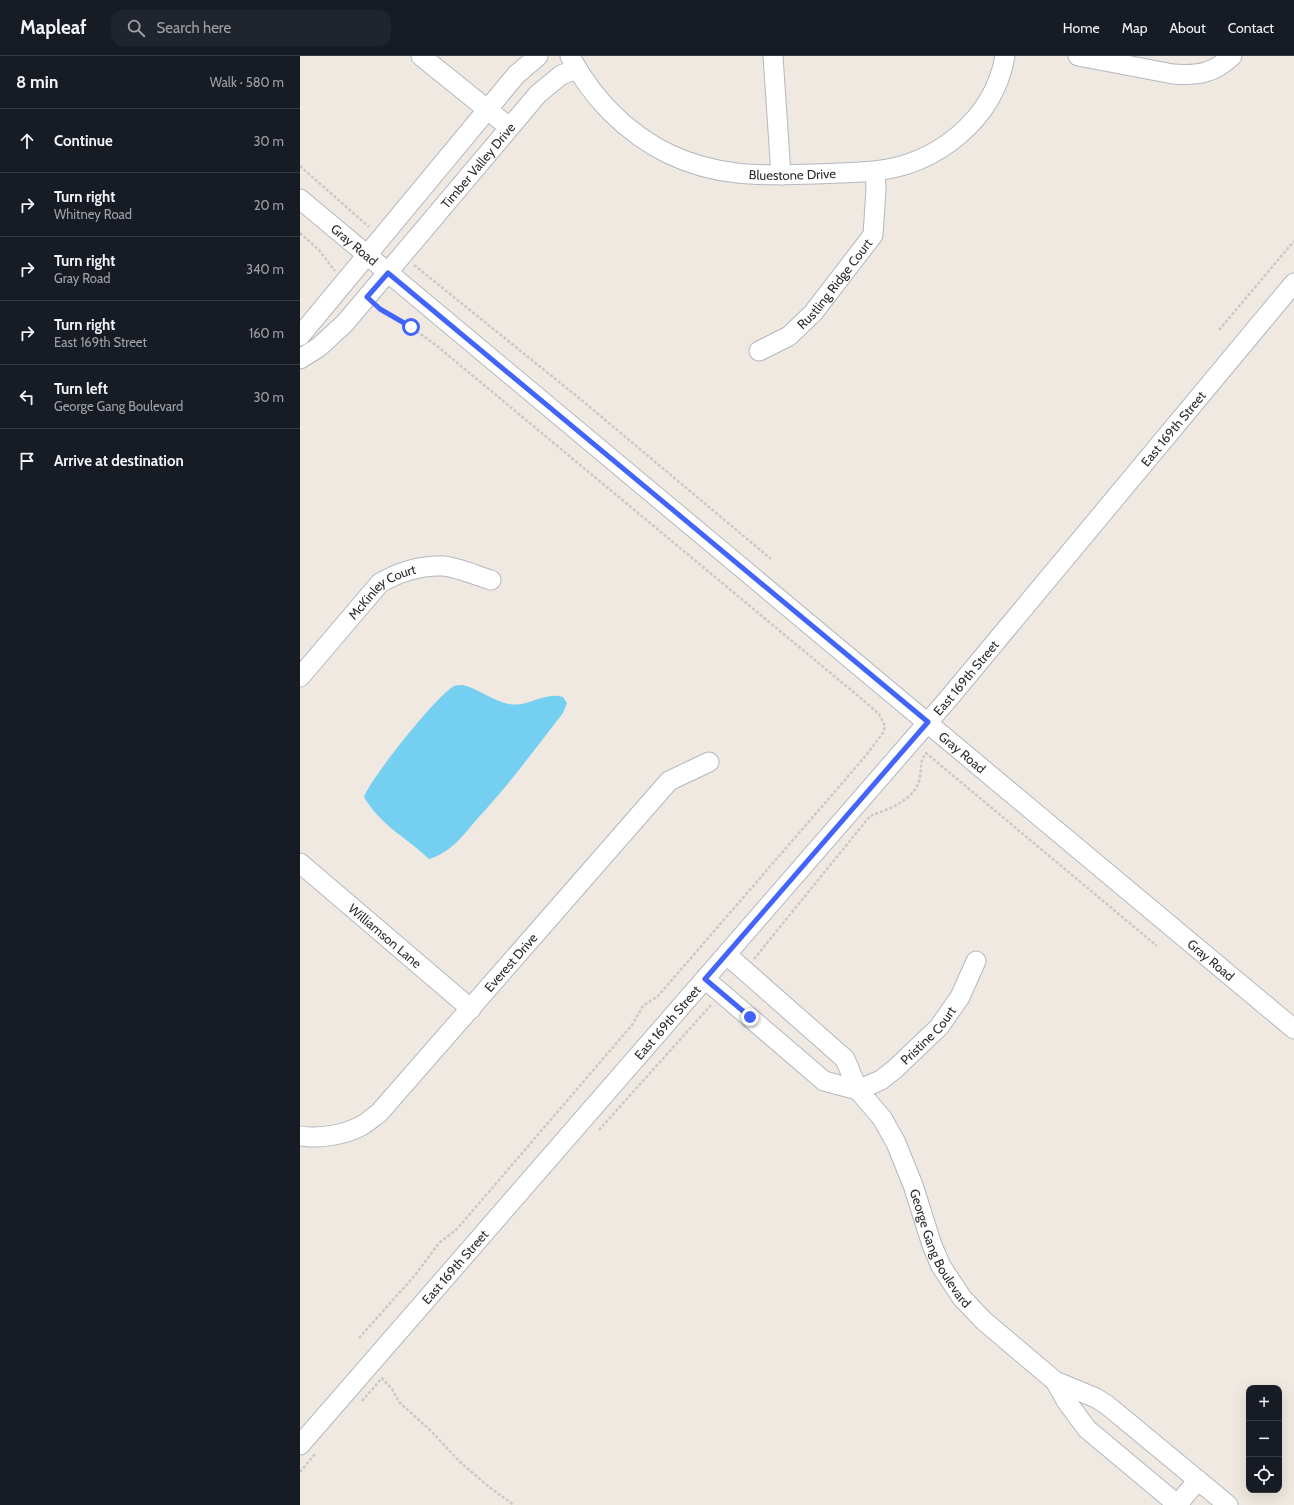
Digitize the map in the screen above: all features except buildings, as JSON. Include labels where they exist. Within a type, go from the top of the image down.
[{"type":"street","points":[[421,56],[509,127]]},
{"type":"street","points":[[300,336],[382,239],[487,109],[516,75],[538,56]]},
{"type":"street","points":[[773,56],[781,176]]},
{"type":"street","name":"Bluestone Drive","points":[[574,62],[591,90],[614,116],[642,138],[669,154],[699,166],[735,174],[781,176],[875,171],[916,162],[942,148],[978,116],[987,103],[999,78],[1005,56]]},
{"type":"street","points":[[1078,56],[1187,75],[1209,72],[1221,66],[1232,56]]},
{"type":"street","name":"Timber Valley Drive","points":[[300,359],[318,347],[345,323],[509,127],[550,82],[561,75],[574,62]]},
{"type":"street","name":"Rustling Ridge Court","points":[[759,351],[789,336],[812,312],[873,235],[876,189],[875,171]]},
{"type":"street","name":"Gray Road","points":[[300,199],[1294,1029]]},
{"type":"street","name":"East 169th Street","points":[[300,1445],[928,722],[1294,283]]},
{"type":"street","name":"McKinley Court","points":[[300,677],[380,583],[394,575],[423,567],[444,566],[491,580]]},
{"type":"street","name":"Everest Drive","points":[[300,1136],[313,1138],[342,1132],[361,1126],[379,1113],[669,781],[710,762]]},
{"type":"street","name":"Williamson Lane","points":[[300,863],[471,1009]]},
{"type":"street","name":"George Gang Boulevard","points":[[727,954],[801,1022],[845,1059],[858,1090],[882,1118],[896,1143],[913,1185],[932,1245],[953,1286],[980,1317],[1055,1381],[1096,1398],[1107,1405],[1228,1505]]},
{"type":"street","name":"Pristine Court","points":[[858,1090],[881,1080],[896,1070],[939,1027],[960,997],[976,961]]},
{"type":"street","points":[[705,979],[824,1081],[858,1090]]},
{"type":"street","points":[[782,1044],[801,1022]]},
{"type":"street","name":"George Gang Boulevard","points":[[1055,1381],[1067,1402],[1087,1429],[1177,1505]]},
{"type":"street","points":[[1177,1505],[1198,1480]]},
{"type":"path","points":[[300,166],[382,239]]},
{"type":"path","points":[[300,233],[319,250],[336,272],[347,280]]},
{"type":"path","points":[[1219,330],[1294,241]]},
{"type":"path","points":[[403,255],[579,398],[771,559]]},
{"type":"path","points":[[359,1338],[416,1274],[439,1243],[457,1229],[632,1025],[643,1006],[658,996],[863,759],[883,733],[885,726],[879,714],[863,700],[437,346],[411,327],[380,309],[367,297]]},
{"type":"path","points":[[744,970],[762,950],[775,931],[870,816],[894,807],[911,794],[920,778],[920,761],[926,753],[1157,946]]},
{"type":"path","points":[[599,1130],[722,993]]},
{"type":"path","points":[[382,1378],[392,1389],[399,1402],[431,1431],[460,1462],[488,1487],[514,1505]]},
{"type":"water","points":[[463,685],[509,704],[523,704],[549,696],[563,697],[567,703],[563,713],[532,754],[467,832],[443,853],[429,859],[386,824],[364,797],[378,773],[434,704],[454,686]]},
{"type":"route","points":[[411,327],[380,309],[367,297],[388,273],[928,722],[705,979],[750,1017]]}]
